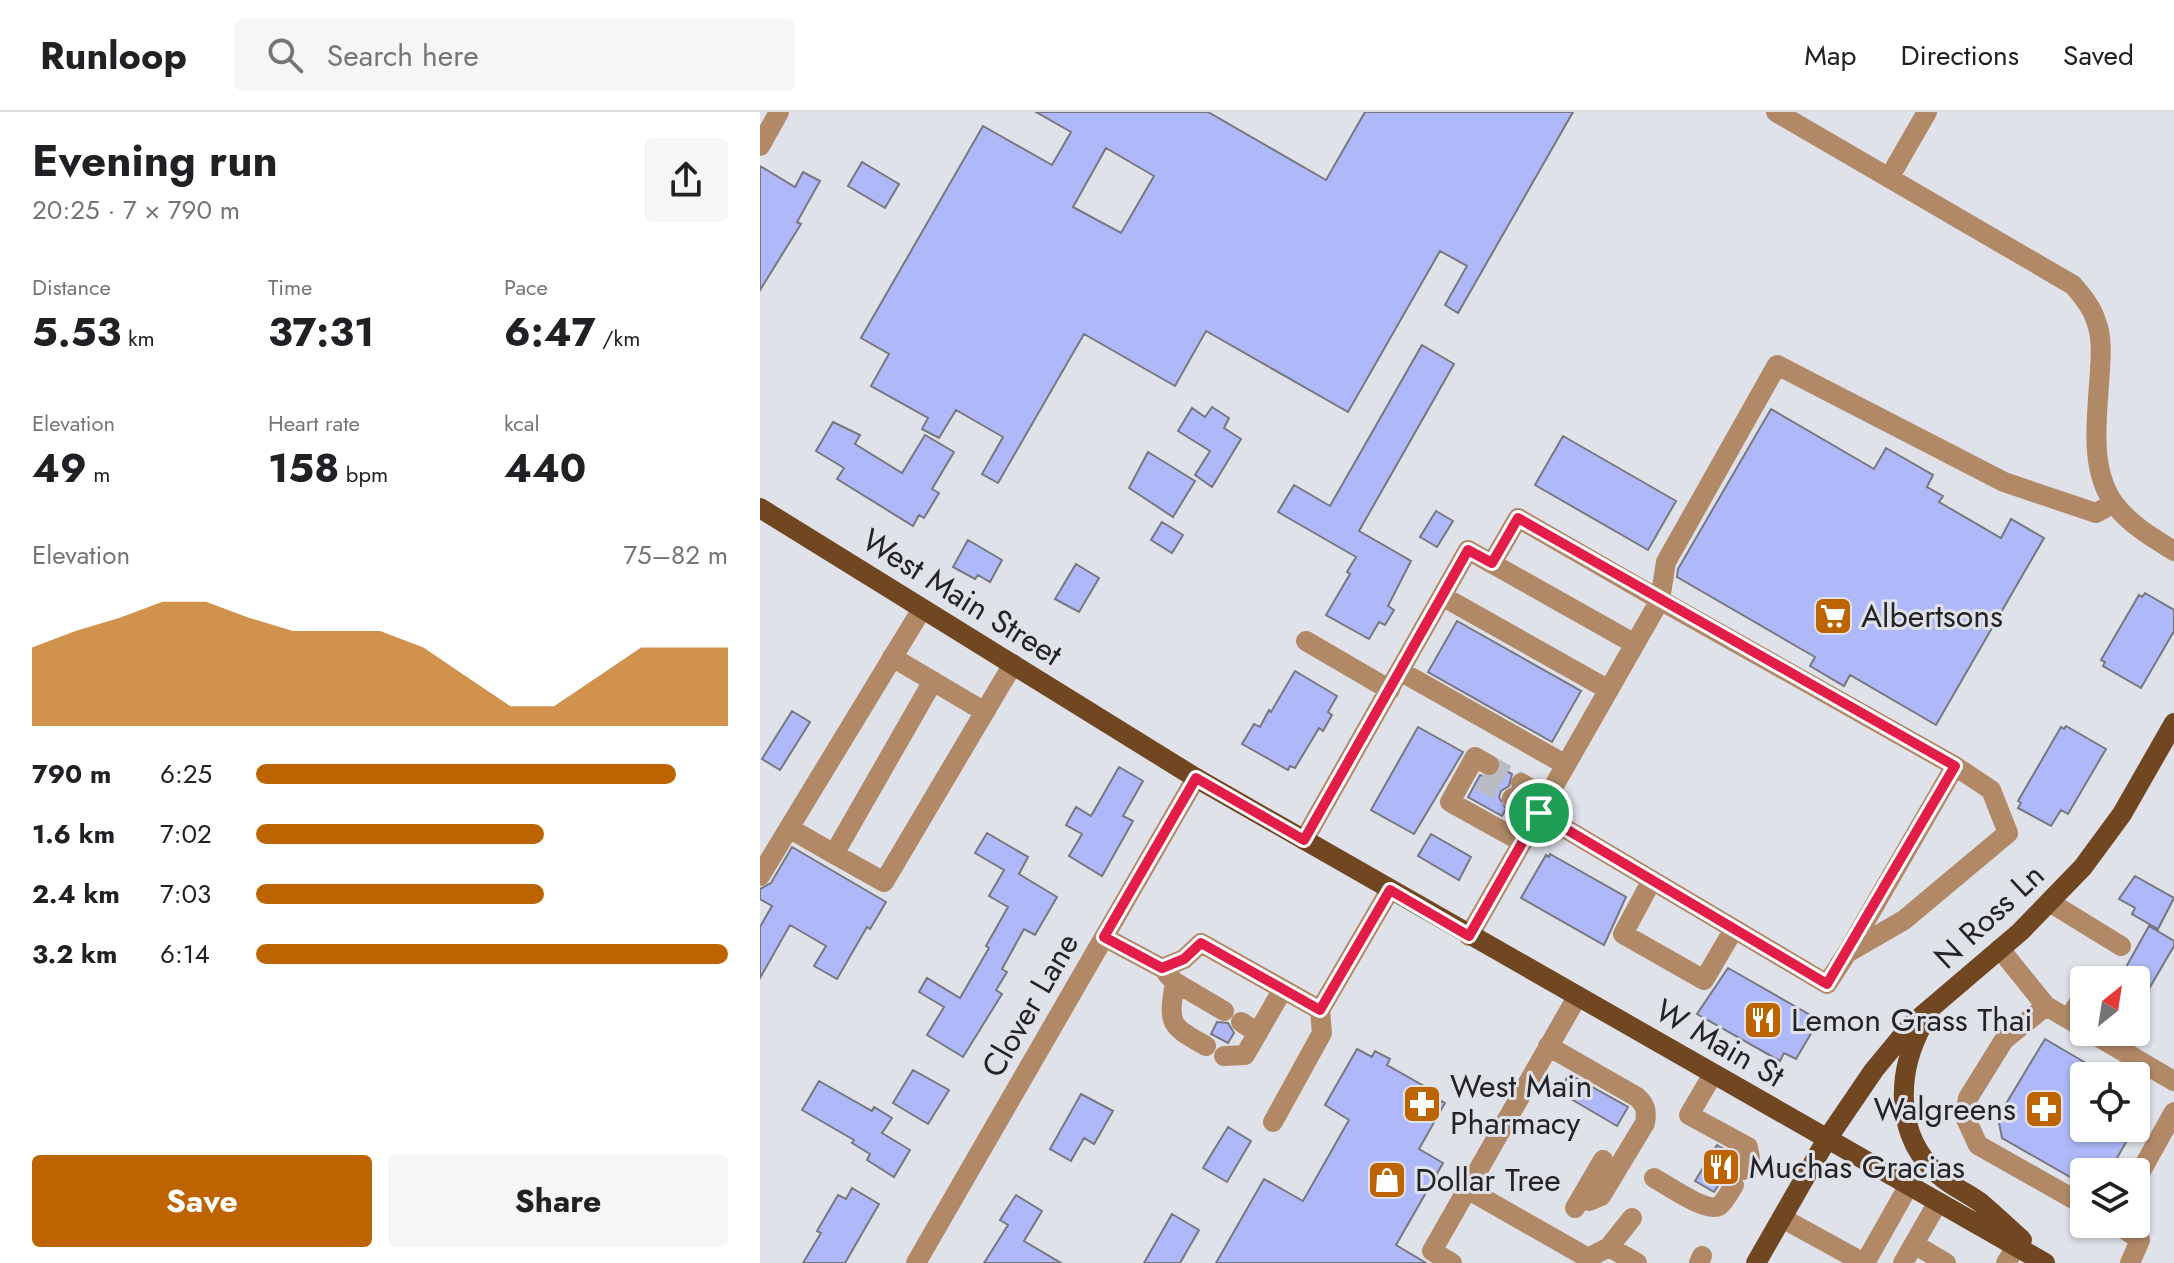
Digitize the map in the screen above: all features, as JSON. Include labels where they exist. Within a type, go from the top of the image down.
[{"type":"main road","name":"West Main Street","points":[[760,508],[1196,778]]},
{"type":"main road","name":"N Ross Ln","points":[[1756,1263],[1827,1139],[1874,1070],[1912,1024],[2051,903],[2083,867],[2122,814],[2174,723]]},
{"type":"main road","points":[[1196,778],[1304,840]]},
{"type":"main road","name":"W Main St","points":[[1304,840],[1938,1202],[2011,1255],[2046,1263]]},
{"type":"main road","points":[[1936,1004],[1912,1045],[1904,1073],[1903,1097],[1910,1133],[1919,1151],[1941,1178],[1979,1202],[2046,1263]]},
{"type":"street","points":[[760,146],[779,112]]},
{"type":"street","points":[[1776,112],[2073,285],[2096,320],[2101,341],[2099,465],[2114,503],[2141,531],[2174,551]]},
{"type":"street","points":[[1889,178],[1927,112]]},
{"type":"street","points":[[1469,936],[1660,600],[1666,562],[1777,365],[2004,482],[2096,513],[2114,503]]},
{"type":"street","points":[[1492,563],[1518,518],[1955,766],[1991,790],[2008,833],[1904,920],[1847,953]]},
{"type":"street","points":[[1304,840],[1468,550],[1635,644]]},
{"type":"street","points":[[1442,596],[1609,690]]},
{"type":"street","points":[[760,876],[922,609]]},
{"type":"street","points":[[1306,641],[1390,690]]},
{"type":"street","points":[[892,657],[985,712]]},
{"type":"street","points":[[789,828],[884,882],[1013,664]]},
{"type":"street","points":[[1400,671],[1566,765]]},
{"type":"street","points":[[834,854],[933,681]]},
{"type":"street","points":[[1517,790],[1652,880],[1827,984],[1955,766]]},
{"type":"street","points":[[1479,772],[1450,802],[1522,842]]},
{"type":"street","name":"Clover Lane","points":[[916,1263],[1196,778]]},
{"type":"street","points":[[1652,880],[1623,934],[1704,980],[1734,929]]},
{"type":"street","points":[[1273,1122],[1322,1033],[1320,1010],[1390,890]]},
{"type":"street","points":[[2051,903],[2121,946]]},
{"type":"street","points":[[1104,937],[1241,1022]]},
{"type":"street","points":[[1241,1022],[1245,1055],[1215,1051],[1178,1030],[1169,1015],[1168,975],[1201,943],[1320,1010]]},
{"type":"street","points":[[2000,949],[2046,1006],[2070,1020]]},
{"type":"street","points":[[1241,1022],[1283,989]]},
{"type":"street","points":[[1448,1262],[1432,1251],[1577,997]]},
{"type":"street","points":[[2046,1006],[2004,1040],[1968,1098],[1965,1117],[1978,1145],[2070,1197]]},
{"type":"street","points":[[1548,1046],[1644,1104],[1645,1123],[1601,1196],[1578,1203],[1603,1160]]},
{"type":"street","points":[[2115,1046],[2173,1079]]},
{"type":"street","points":[[1654,1178],[1701,1205],[1713,1208],[1720,1205],[1739,1178],[1750,1158],[1748,1147],[1689,1115],[1713,1074]]},
{"type":"street","points":[[2148,1158],[2174,1112]]},
{"type":"street","points":[[1782,1218],[1865,1263],[1909,1185]]},
{"type":"street","points":[[1467,1189],[1587,1260],[1609,1247],[1632,1218]]},
{"type":"street","points":[[1903,1263],[1938,1202]]},
{"type":"street","points":[[2130,1263],[2140,1240],[2137,1238]]},
{"type":"street","points":[[1914,1244],[1946,1263]]},
{"type":"street","points":[[1609,1247],[1637,1263]]},
{"type":"building","points":[[1036,112],[1208,112],[1326,180],[1365,112],[1573,112],[1458,313],[1445,305],[1467,266],[1440,251],[1348,412],[1206,331],[1175,386],[1084,334],[998,483],[982,474],[1003,437],[956,410],[939,438],[922,429],[928,418],[871,386],[889,354],[861,338],[983,126],[1052,165],[1071,132]],"holes":[[[1106,148],[1154,176],[1121,233],[1073,207]]]},
{"type":"building","points":[[862,162],[899,184],[885,208],[848,186]]},
{"type":"building","points":[[760,166],[795,187],[803,172],[820,181],[797,222],[801,224],[760,290]]},
{"type":"building","points":[[1422,345],[1454,364],[1359,531],[1411,561],[1388,606],[1394,610],[1385,625],[1379,622],[1369,639],[1326,615],[1350,574],[1347,572],[1356,557],[1278,512],[1294,485],[1330,506]]},
{"type":"building","points":[[1212,407],[1229,418],[1224,428],[1241,439],[1212,487],[1195,475],[1210,451],[1178,431],[1192,408],[1205,417]]},
{"type":"building","points":[[1771,409],[1874,469],[1886,448],[1933,475],[1927,487],[1943,496],[1939,502],[2001,538],[2011,519],[2044,538],[1936,725],[1850,675],[1844,686],[1810,666],[1815,657],[1677,577],[1678,569]]},
{"type":"building","points":[[833,422],[860,435],[855,444],[902,473],[925,435],[954,452],[932,489],[939,493],[924,518],[919,515],[913,526],[837,479],[844,468],[816,451]]},
{"type":"building","points":[[1563,436],[1676,501],[1648,550],[1535,485]]},
{"type":"building","points":[[1148,452],[1195,481],[1173,517],[1129,488]]},
{"type":"building","points":[[1436,511],[1453,521],[1437,547],[1420,537]]},
{"type":"building","points":[[1162,522],[1183,535],[1172,553],[1151,540]]},
{"type":"building","points":[[968,540],[1002,560],[990,582],[978,575],[975,579],[953,567]]},
{"type":"building","points":[[1076,564],[1099,578],[1079,612],[1055,599]]},
{"type":"building","points":[[2145,593],[2174,610],[2174,631],[2141,688],[2103,666],[2105,662],[2101,660],[2139,595],[2142,597]]},
{"type":"building","points":[[1457,621],[1581,691],[1552,742],[1428,672]]},
{"type":"building","points":[[1295,671],[1337,696],[1328,712],[1332,715],[1323,731],[1319,728],[1295,768],[1290,766],[1288,770],[1242,744],[1254,724],[1260,727],[1269,710],[1271,712]]},
{"type":"building","points":[[792,711],[810,722],[780,770],[762,759]]},
{"type":"building","points":[[2066,726],[2106,749],[2068,814],[2061,810],[2051,826],[2018,808],[2021,803],[2018,801],[2061,727],[2064,729]]},
{"type":"building","points":[[1418,727],[1463,752],[1414,834],[1371,810]]},
{"type":"building","points":[[1119,767],[1143,781],[1123,816],[1133,821],[1102,876],[1069,856],[1082,834],[1066,825],[1076,807],[1091,816]]},
{"type":"building","points":[[1501,768],[1512,774],[1509,786],[1501,791],[1499,797],[1506,809],[1502,816],[1468,797],[1480,775],[1495,777]]},
{"type":"building","points":[[987,833],[1028,857],[1019,874],[1057,897],[1035,935],[1024,929],[1002,969],[1007,972],[996,990],[1002,994],[963,1057],[927,1035],[944,1007],[919,992],[927,978],[960,998],[1008,907],[989,896],[1004,870],[975,853]]},
{"type":"building","points":[[1431,834],[1471,857],[1459,880],[1418,856]]},
{"type":"building","points":[[792,847],[886,902],[870,929],[867,927],[837,979],[814,966],[826,946],[790,925],[760,978],[760,927],[772,906],[760,899],[760,889],[771,883]]},
{"type":"building","points":[[1550,854],[1626,897],[1604,945],[1521,898],[1546,855],[1549,857]]},
{"type":"building","points":[[2135,876],[2174,898],[2158,929],[2132,914],[2135,908],[2119,899]]},
{"type":"building","points":[[2149,926],[2174,941],[2150,987],[2150,966],[2127,966]]},
{"type":"building","points":[[1728,968],[1819,1020],[1796,1059],[1784,1053],[1780,1061],[1697,1014]]},
{"type":"building","points":[[1217,1022],[1228,1023],[1234,1033],[1228,1043],[1211,1034]]},
{"type":"building","name":"Walgreens","points":[[2045,1039],[2084,1062],[2070,1062],[2070,1142],[2126,1142],[2117,1158],[2070,1158],[2070,1177],[2002,1138],[1998,1117]]},
{"type":"building","points":[[1357,1049],[1372,1057],[1375,1051],[1390,1059],[1387,1065],[1440,1095],[1437,1099],[1445,1103],[1419,1149],[1443,1163],[1396,1245],[1426,1263],[1216,1263],[1264,1179],[1303,1201],[1349,1120],[1325,1105]]},
{"type":"building","points":[[913,1070],[949,1090],[928,1124],[893,1103]]},
{"type":"building","points":[[1569,1074],[1628,1107],[1617,1126],[1559,1092]]},
{"type":"building","points":[[819,1081],[872,1111],[874,1107],[892,1118],[882,1133],[910,1150],[894,1177],[867,1160],[870,1154],[852,1143],[854,1140],[802,1110]]},
{"type":"building","points":[[1081,1094],[1113,1111],[1094,1144],[1084,1138],[1071,1161],[1050,1149]]},
{"type":"building","points":[[1228,1127],[1251,1141],[1227,1182],[1203,1168]]},
{"type":"building","name":"Muchas Gracias","points":[[1717,1145],[1736,1156],[1731,1173],[1724,1177],[1714,1192],[1695,1181]]},
{"type":"building","points":[[852,1188],[879,1204],[845,1263],[803,1263],[838,1195],[846,1199]]},
{"type":"building","points":[[1016,1195],[1042,1211],[1024,1241],[1061,1263],[984,1263],[1008,1225],[1000,1220]]},
{"type":"building","points":[[1172,1214],[1199,1230],[1180,1263],[1144,1263]]},
{"type":"tunnel","points":[[1489,765],[1521,783]]},
{"type":"tunnel","points":[[1480,780],[1512,798]]},
{"type":"place","name":"Albertsons","points":[[1833,616]]},
{"type":"place","name":"Lemon Grass Thai","points":[[1763,1020]]},
{"type":"place","name":"West Main Pharmacy","points":[[1422,1104]]},
{"type":"place","name":"Walgreens","points":[[2044,1109]]},
{"type":"place","name":"Muchas Gracias","points":[[1721,1167]]},
{"type":"place","name":"Dollar Tree","points":[[1387,1180]]},
{"type":"route","points":[[1518,518],[1955,766],[1827,984],[1539,813],[1469,936],[1390,890],[1320,1010],[1201,943],[1184,959],[1162,968],[1104,937],[1196,778],[1304,840],[1468,550],[1492,563],[1518,518]]}]
